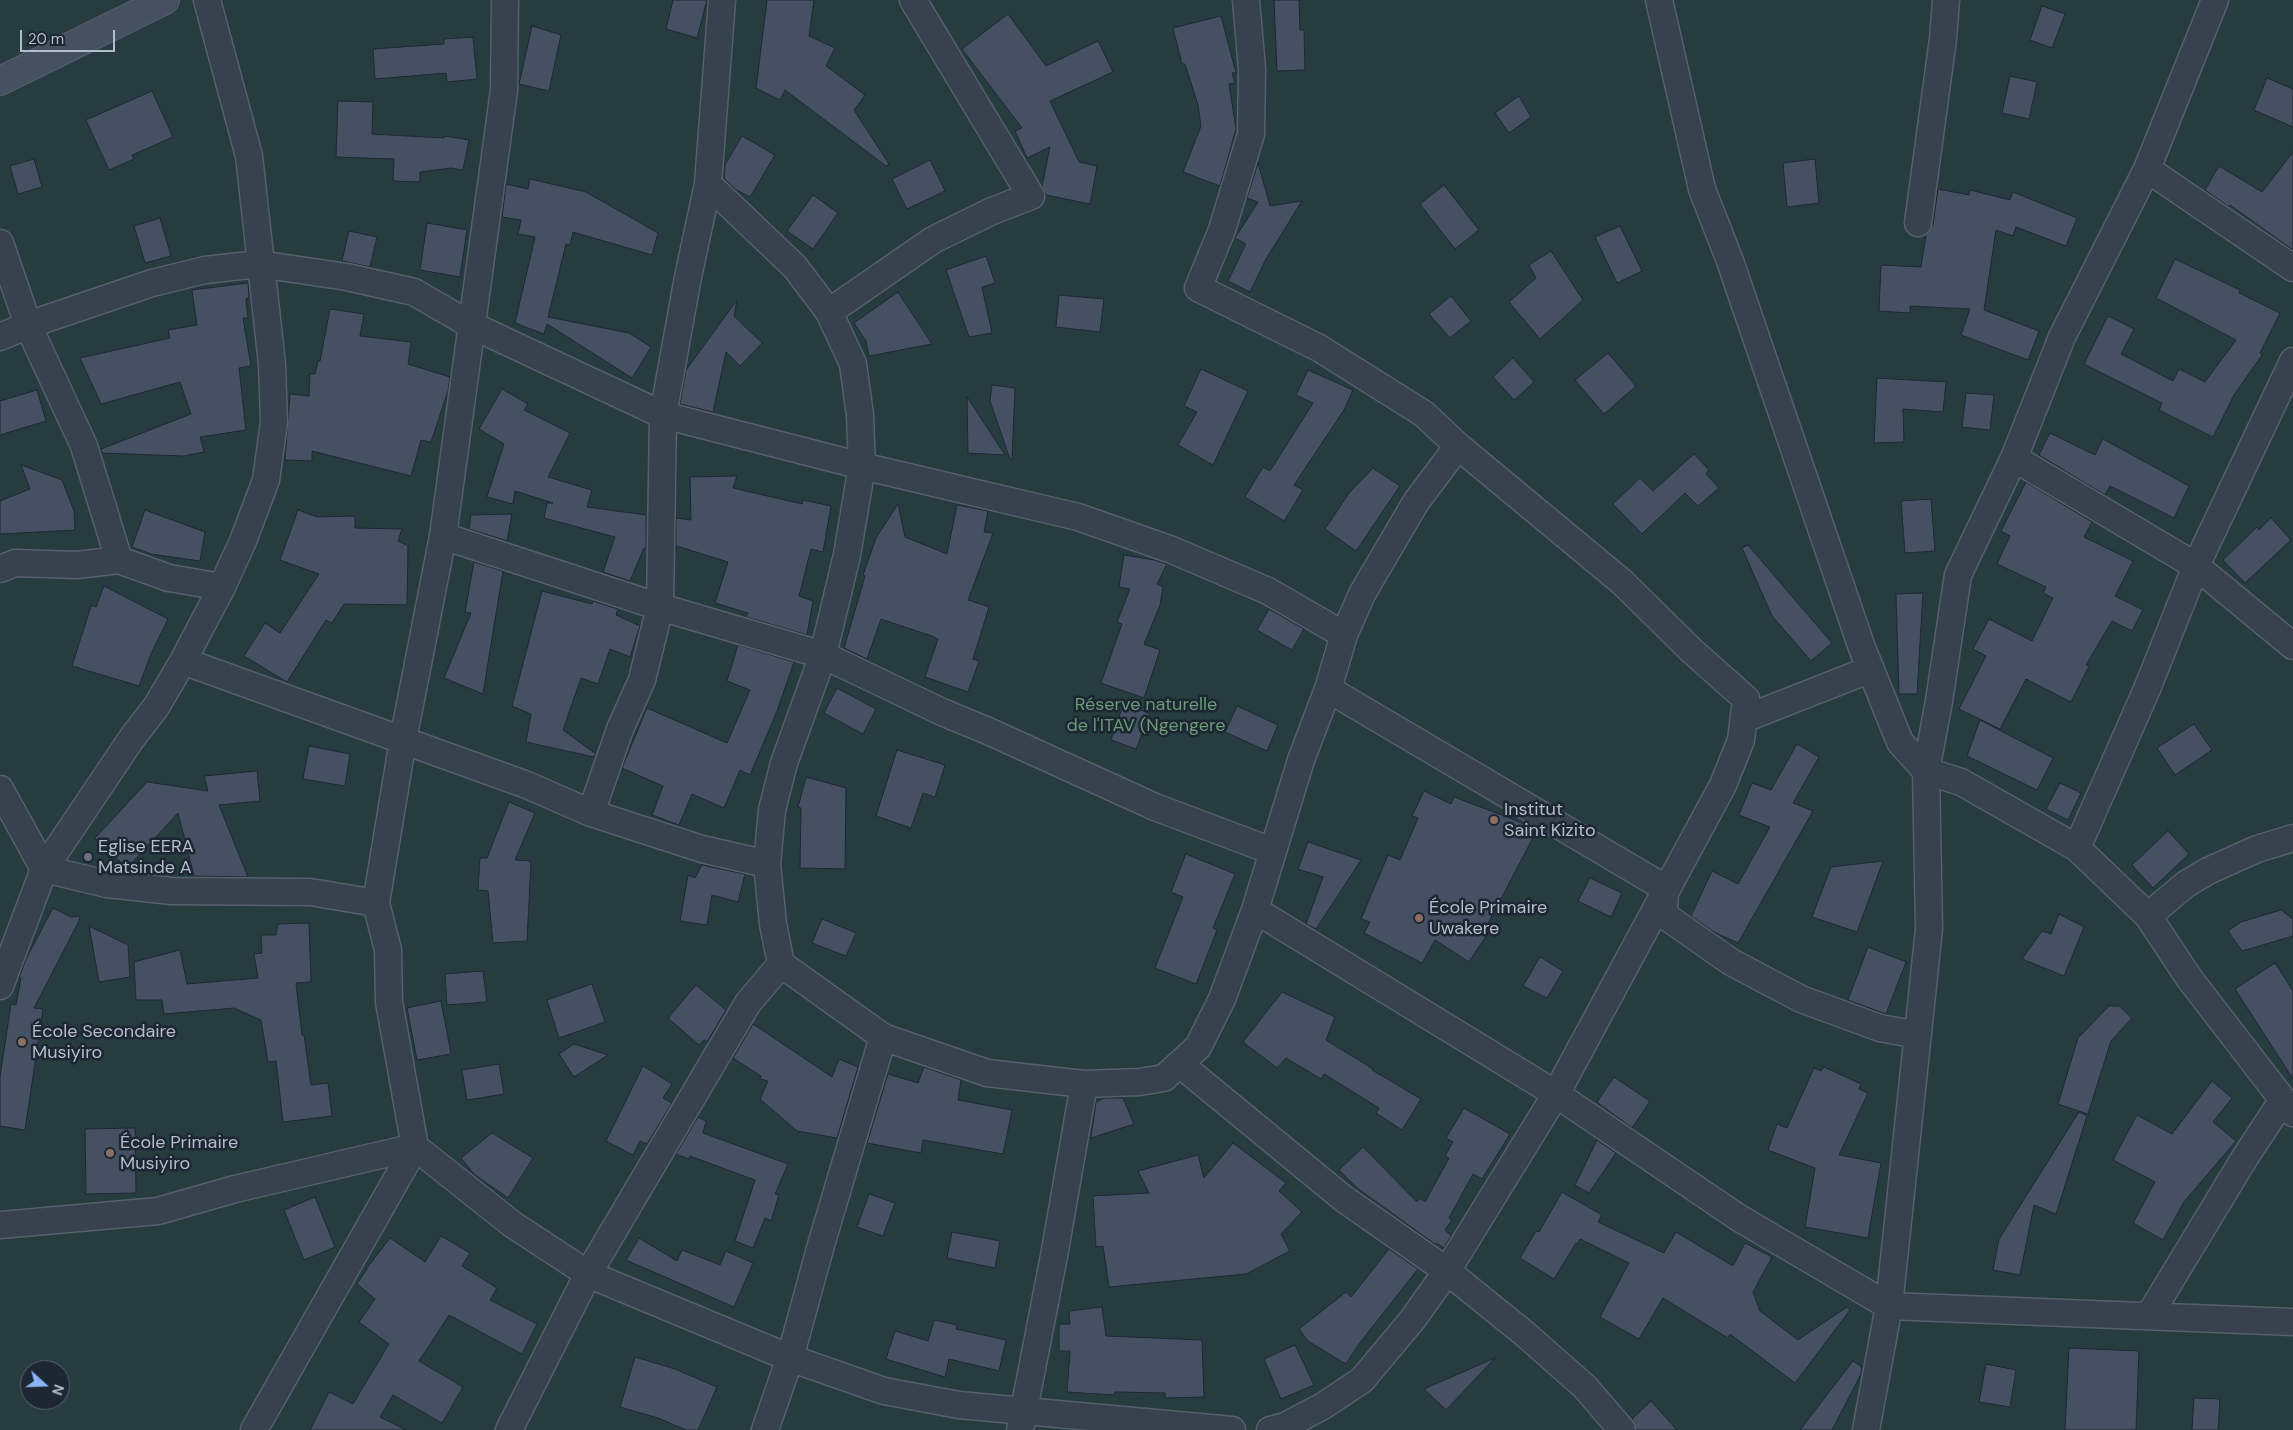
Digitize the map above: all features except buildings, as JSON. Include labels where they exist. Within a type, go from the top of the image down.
[{"type":"street","points":[[0,81],[165,0]]},
{"type":"street","points":[[0,986],[44,869],[132,738],[156,707],[183,661],[244,541],[266,480],[274,422],[272,364],[259,264],[249,156],[207,0]]},
{"type":"street","points":[[254,1430],[415,1147],[389,1002],[388,950],[376,903],[403,740],[443,536],[504,90],[505,0]]},
{"type":"street","points":[[592,814],[620,729],[642,680],[660,607],[663,415],[688,277],[708,184],[722,0]]},
{"type":"street","points":[[829,312],[933,240],[1031,196],[914,0]]},
{"type":"street","points":[[1246,0],[1252,69],[1251,134],[1222,230],[1198,288],[1319,348],[1424,414],[1458,446],[1622,582],[1691,650],[1746,699],[1741,740],[1722,785],[1556,1094],[1447,1271],[1413,1320],[1362,1380],[1323,1406],[1280,1429]]},
{"type":"street","points":[[1659,0],[1702,190],[1730,261],[1817,518],[1871,669],[1900,742],[1926,771],[1961,782],[2077,848],[2148,916],[2189,978],[2287,1107],[2244,1159],[2149,1316]]},
{"type":"street","points":[[1918,223],[1943,39],[1946,0]]},
{"type":"street","points":[[1866,1430],[1889,1306],[1929,929],[1926,771],[1939,701],[1958,575],[2014,458],[2062,336],[2147,169],[2215,0]]},
{"type":"street","points":[[2147,169],[2293,268]]},
{"type":"street","points":[[708,184],[795,267],[829,312],[853,364],[860,415],[862,466],[847,555],[823,655],[784,763],[772,810],[767,864],[773,924],[781,964],[883,1037],[987,1073],[1084,1084],[1139,1082],[1164,1078],[1198,1047],[1222,999],[1255,910],[1301,760],[1328,689],[1344,635],[1362,594],[1416,502],[1458,446]]},
{"type":"street","points":[[0,244],[28,325],[84,446],[119,560]]},
{"type":"street","points":[[0,336],[152,283],[205,270],[259,264],[347,276],[414,292],[471,325],[663,415],[862,466],[1078,517],[1172,550],[1268,591],[1344,635]]},
{"type":"street","points":[[2077,848],[2146,689],[2196,566],[2293,361]]},
{"type":"street","points":[[2014,458],[2196,566],[2293,646]]},
{"type":"street","points":[[443,536],[660,607],[823,655],[942,712],[988,730],[1154,807],[1272,851]]},
{"type":"street","points":[[0,569],[15,563],[77,565],[119,560],[169,578],[222,587]]},
{"type":"street","points":[[183,661],[527,785],[592,814],[702,849],[767,864]]},
{"type":"street","points":[[1744,719],[1871,669]]},
{"type":"street","points":[[1328,689],[1666,888]]},
{"type":"street","points":[[0,789],[44,869],[107,884],[172,891],[310,892],[376,903]]},
{"type":"street","points":[[2148,916],[2186,884],[2208,871],[2256,849],[2293,838]]},
{"type":"street","points":[[1666,888],[1664,915],[1732,962],[1801,999],[1880,1028],[1918,1035]]},
{"type":"street","points":[[1255,910],[1556,1094],[1739,1218],[1889,1306],[2293,1322]]},
{"type":"street","points":[[509,1430],[588,1274],[748,1003],[781,964]]},
{"type":"street","points":[[765,1430],[790,1358],[821,1245],[883,1037]]},
{"type":"street","points":[[1181,1064],[1344,1199],[1447,1271],[1525,1334],[1586,1387],[1622,1430]]},
{"type":"street","points":[[1021,1420],[1054,1256],[1084,1084]]},
{"type":"street","points":[[0,1225],[158,1211],[235,1189],[415,1147]]},
{"type":"street","points":[[415,1147],[512,1224],[588,1274],[790,1358],[884,1391],[959,1405],[1021,1420],[1232,1430]]},
{"type":"green space","name":"Réserve naturelle de l'ITAV (Ngengere","points":[[0,0],[2293,0],[2293,1430],[0,1430]]},
{"type":"place","name":"Institut Saint Kizito","points":[[1494,820]]},
{"type":"place","name":"Eglise EERA Matsinde A","points":[[88,857]]},
{"type":"place","name":"École Primaire Uwakere","points":[[1419,918]]},
{"type":"place","name":"École Secondaire Musiyiro","points":[[22,1042]]},
{"type":"place","name":"École Primaire Musiyiro","points":[[110,1153]]}]
